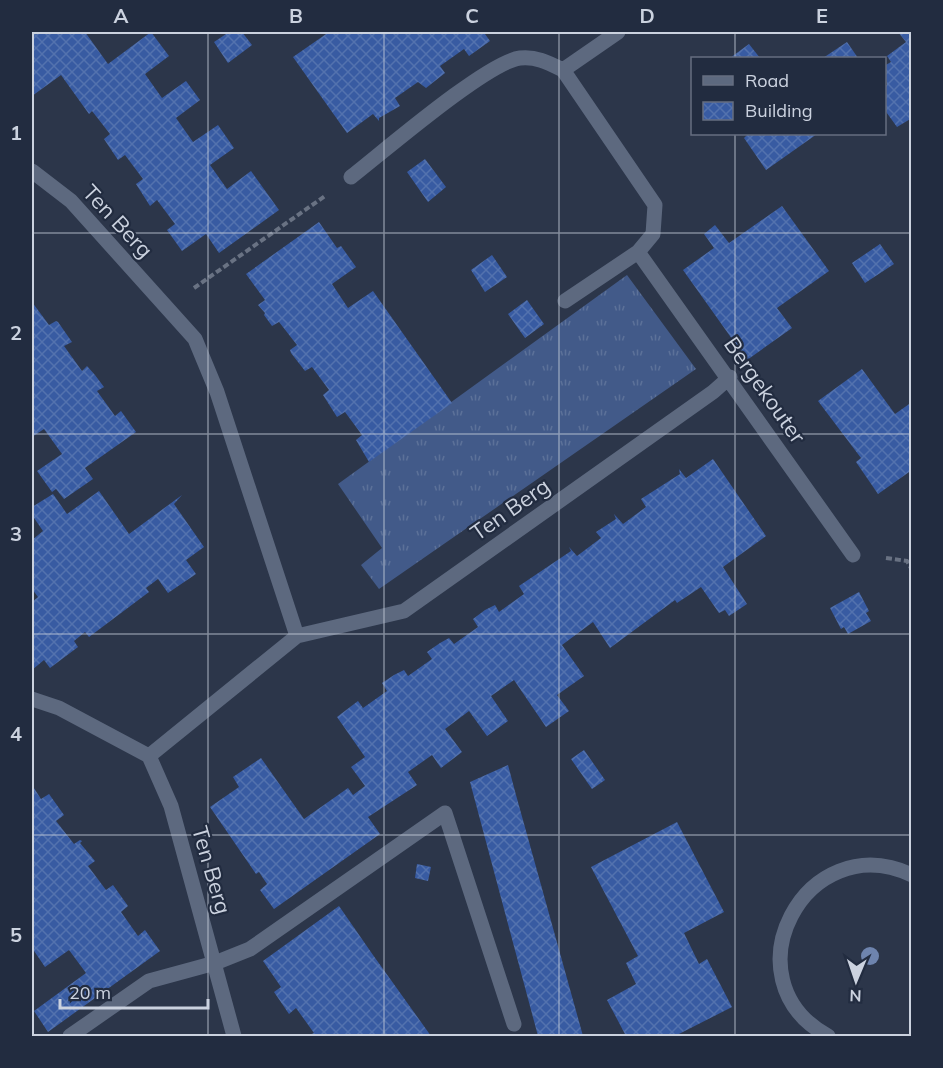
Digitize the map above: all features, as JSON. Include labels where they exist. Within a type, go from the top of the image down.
[{"type":"street","points":[[563,70],[618,32]]},
{"type":"street","points":[[351,177],[491,71],[518,58],[539,59],[563,70],[655,205],[653,234],[639,252],[565,301]]},
{"type":"street","name":"Ten Berg","points":[[32,171],[71,201],[195,339],[217,392],[297,636]]},
{"type":"street","name":"Bergekouter","points":[[639,252],[853,555]]},
{"type":"street","name":"Ten Berg","points":[[234,1036],[171,806],[149,756],[297,636],[404,611],[713,392],[729,377]]},
{"type":"street","points":[[32,699],[59,708],[149,756]]},
{"type":"street","points":[[70,1036],[148,981],[215,963],[250,949],[445,813],[514,1024]]},
{"type":"street","points":[[828,1036],[814,1029],[793,1005],[782,979],[780,946],[791,912],[810,887],[836,872],[867,865],[898,869],[912,875]]},
{"type":"path","points":[[167,308],[351,177]]},
{"type":"green space","points":[[627,275],[696,369],[379,589],[361,565],[382,548],[338,484]]},
{"type":"building","points":[[32,32],[71,32],[73,34],[85,32],[108,64],[151,32],[169,56],[145,74],[162,98],[186,81],[200,100],[176,118],[193,142],[218,125],[234,148],[210,165],[227,189],[251,171],[279,210],[219,253],[206,234],[182,251],[167,230],[175,224],[157,200],[150,206],[136,184],[143,179],[125,155],[118,160],[104,139],[110,134],[92,111],[89,114],[61,75],[32,96]]},
{"type":"building","points":[[229,32],[242,32],[252,45],[228,63],[214,42]]},
{"type":"building","points":[[329,32],[488,32],[485,34],[490,41],[469,56],[464,49],[440,66],[445,73],[426,88],[418,82],[395,98],[400,106],[379,118],[379,121],[373,114],[347,133],[293,57]]},
{"type":"building","points":[[898,32],[912,32],[912,118],[897,127],[886,112],[886,65],[891,62],[887,56],[906,42]]},
{"type":"building","points":[[847,42],[857,57],[824,57]]},
{"type":"building","points":[[749,44],[759,57],[731,57]]},
{"type":"building","points":[[747,135],[816,135],[766,170],[744,138]]},
{"type":"building","points":[[425,159],[446,187],[428,202],[407,172]]},
{"type":"building","points":[[782,206],[829,271],[777,308],[792,328],[747,360],[683,270],[714,248],[704,234],[715,225],[729,243]]},
{"type":"building","points":[[319,222],[337,248],[341,246],[356,267],[332,284],[348,308],[373,291],[452,403],[369,462],[356,440],[362,435],[345,412],[337,417],[323,395],[329,390],[312,367],[305,371],[291,353],[290,350],[297,345],[279,322],[272,326],[264,315],[265,313],[258,305],[265,300],[246,274]]},
{"type":"building","points":[[880,244],[894,264],[865,283],[852,263]]},
{"type":"building","points":[[492,255],[507,277],[485,292],[471,270]]},
{"type":"building","points":[[527,300],[544,324],[525,338],[508,314]]},
{"type":"building","points":[[32,302],[49,325],[58,322],[72,342],[64,346],[82,371],[87,366],[104,387],[97,391],[115,416],[121,411],[136,432],[85,468],[93,479],[64,499],[56,489],[52,492],[37,471],[62,454],[44,429],[32,437]]},
{"type":"building","points":[[862,369],[895,414],[912,402],[912,470],[878,494],[856,462],[861,458],[818,401]]},
{"type":"building","points":[[713,459],[766,536],[723,567],[747,604],[729,616],[725,610],[719,613],[701,587],[677,603],[675,600],[610,648],[593,622],[562,645],[584,676],[557,695],[569,711],[546,727],[514,680],[491,696],[508,721],[487,736],[469,711],[445,729],[462,752],[441,768],[432,755],[408,772],[417,785],[368,817],[380,834],[274,909],[260,890],[267,884],[259,872],[256,874],[210,807],[239,787],[233,777],[261,758],[304,819],[348,788],[353,795],[365,786],[351,767],[365,757],[337,717],[358,701],[363,708],[387,691],[382,683],[394,675],[404,670],[408,676],[432,659],[427,652],[440,643],[449,638],[454,644],[478,627],[473,619],[485,610],[495,605],[499,612],[524,594],[519,586],[571,551],[569,547],[577,556],[601,538],[596,532],[616,519],[614,514],[623,524],[646,507],[641,499],[680,474],[679,469],[686,478]]},
{"type":"building","points":[[99,491],[129,534],[182,495],[174,504],[204,547],[186,560],[196,574],[168,593],[158,579],[146,588],[149,592],[89,637],[85,632],[74,641],[78,647],[50,668],[44,660],[32,670],[32,602],[38,597],[32,589],[32,540],[43,531],[32,515],[32,507],[53,494],[67,514]]},
{"type":"building","points":[[859,592],[869,611],[866,613],[871,621],[848,634],[844,627],[841,629],[830,608]]},
{"type":"building","points":[[584,750],[605,780],[592,789],[571,759]]},
{"type":"building","points":[[508,765],[583,1036],[538,1036],[470,782]]},
{"type":"building","points":[[32,785],[41,799],[49,794],[64,815],[56,821],[74,844],[82,841],[80,843],[95,861],[88,866],[106,890],[113,885],[128,906],[121,912],[138,936],[145,930],[160,951],[48,1032],[34,1011],[86,973],[69,950],[45,967],[32,948]]},
{"type":"building","points":[[677,822],[724,912],[684,933],[699,964],[707,959],[732,1007],[675,1036],[626,1036],[607,1000],[636,984],[626,963],[638,956],[591,867]]},
{"type":"building","points":[[417,864],[431,867],[428,881],[415,878]]},
{"type":"building","points":[[339,906],[431,1036],[307,1036],[314,1033],[296,1008],[289,1014],[274,992],[281,987],[263,961]]}]
